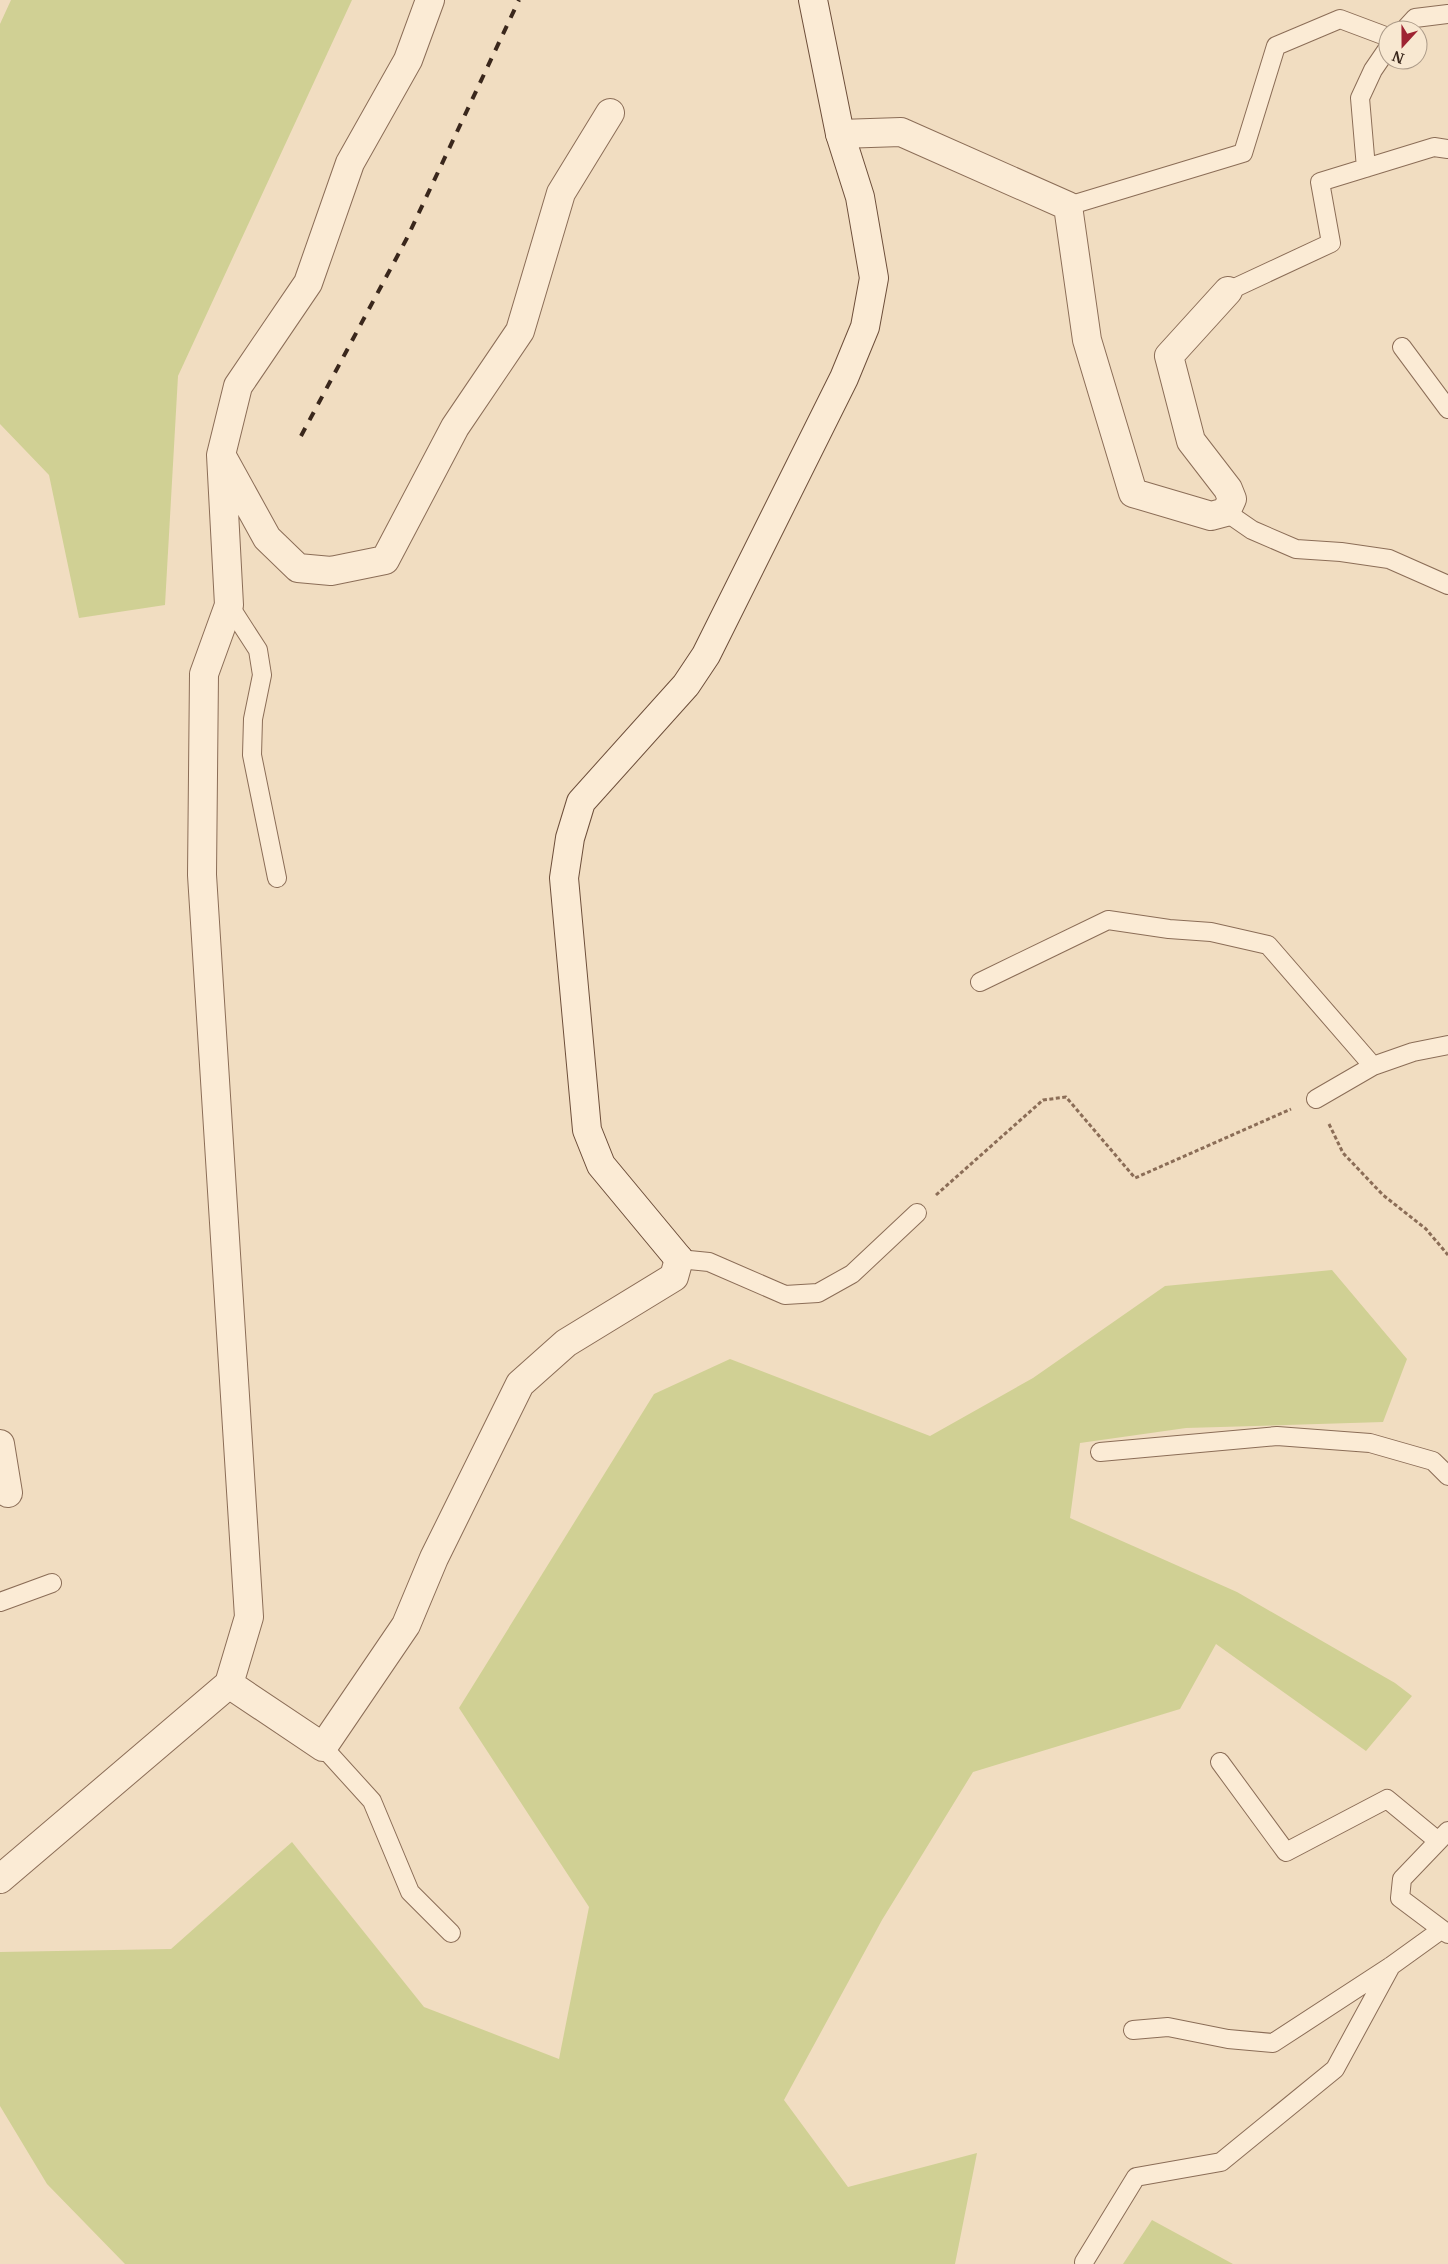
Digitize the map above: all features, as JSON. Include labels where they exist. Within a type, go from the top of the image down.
[{"type":"street","points":[[0,1879],[228,1684],[250,1617],[202,875],[204,674],[229,605],[221,455],[238,386],[308,283],[350,163],[408,60],[430,0]]},
{"type":"street","points":[[228,1684],[323,1747],[406,1625],[434,1558],[520,1384],[566,1343],[674,1277],[678,1259],[601,1165],[587,1130],[564,878],[570,838],[581,802],[686,685],[706,655],[844,378],[865,327],[874,278],[860,197],[840,134],[813,0]]},
{"type":"street","points":[[221,455],[267,538],[298,568],[331,571],[385,560],[455,427],[520,331],[561,193],[610,113]]},
{"type":"street","points":[[840,134],[901,132],[1068,206],[1088,340],[1133,493],[1211,516],[1226,512],[1232,499],[1228,488],[1191,441],[1169,356],[1228,291]]},
{"type":"street","points":[[0,1444],[4,1494]]},
{"type":"lane","points":[[1413,20],[1415,18],[1448,14]]},
{"type":"lane","points":[[1068,206],[1243,154],[1276,46],[1340,18],[1378,33]]},
{"type":"lane","points":[[1366,168],[1360,98],[1378,63]]},
{"type":"lane","points":[[1228,291],[1331,244],[1320,182],[1434,147],[1448,149]]},
{"type":"lane","points":[[1402,347],[1448,409]]},
{"type":"lane","points":[[1226,512],[1252,530],[1296,549],[1341,552],[1389,559],[1448,585]]},
{"type":"lane","points":[[229,605],[258,650],[262,675],[253,719],[252,756],[277,878]]},
{"type":"lane","points":[[980,982],[1108,920],[1169,929],[1210,932],[1268,945],[1373,1066]]},
{"type":"lane","points":[[1316,1098],[1373,1066],[1413,1052],[1448,1045]]},
{"type":"lane","points":[[678,1259],[709,1262],[785,1295],[818,1293],[852,1274],[917,1212]]},
{"type":"lane","points":[[1100,1452],[1277,1436],[1370,1443],[1433,1461],[1448,1476]]},
{"type":"lane","points":[[0,1602],[52,1583]]},
{"type":"lane","points":[[323,1747],[372,1801],[410,1892],[451,1933]]},
{"type":"lane","points":[[1133,2030],[1168,2027],[1228,2039],[1273,2043],[1444,1932],[1400,1898],[1402,1879],[1443,1836],[1387,1799],[1286,1852],[1220,1762]]},
{"type":"lane","points":[[1084,2262],[1136,2177],[1221,2162],[1335,2069],[1392,1966]]},
{"type":"path","points":[[917,1212],[1043,1100],[1066,1097],[1135,1178],[1316,1098],[1344,1154],[1382,1195],[1426,1229],[1448,1255]]},
{"type":"green space","points":[[11,0],[352,0],[178,376],[165,605],[79,618],[49,475],[0,424],[0,24]]},
{"type":"green space","points":[[1332,1270],[1407,1359],[1383,1422],[1186,1428],[1080,1443],[1070,1518],[1237,1592],[1395,1683],[1412,1696],[1366,1751],[1216,1644],[1180,1709],[973,1772],[882,1920],[784,2100],[848,2187],[977,2153],[955,2264],[125,2264],[47,2184],[0,2106],[0,1952],[171,1949],[292,1842],[424,2007],[559,2059],[589,1907],[459,1708],[654,1394],[730,1359],[930,1436],[1033,1378],[1165,1286]]},
{"type":"green space","points":[[1152,2220],[1233,2264],[1123,2264]]},
{"type":"railway","points":[[301,436],[407,238],[519,0]]}]
